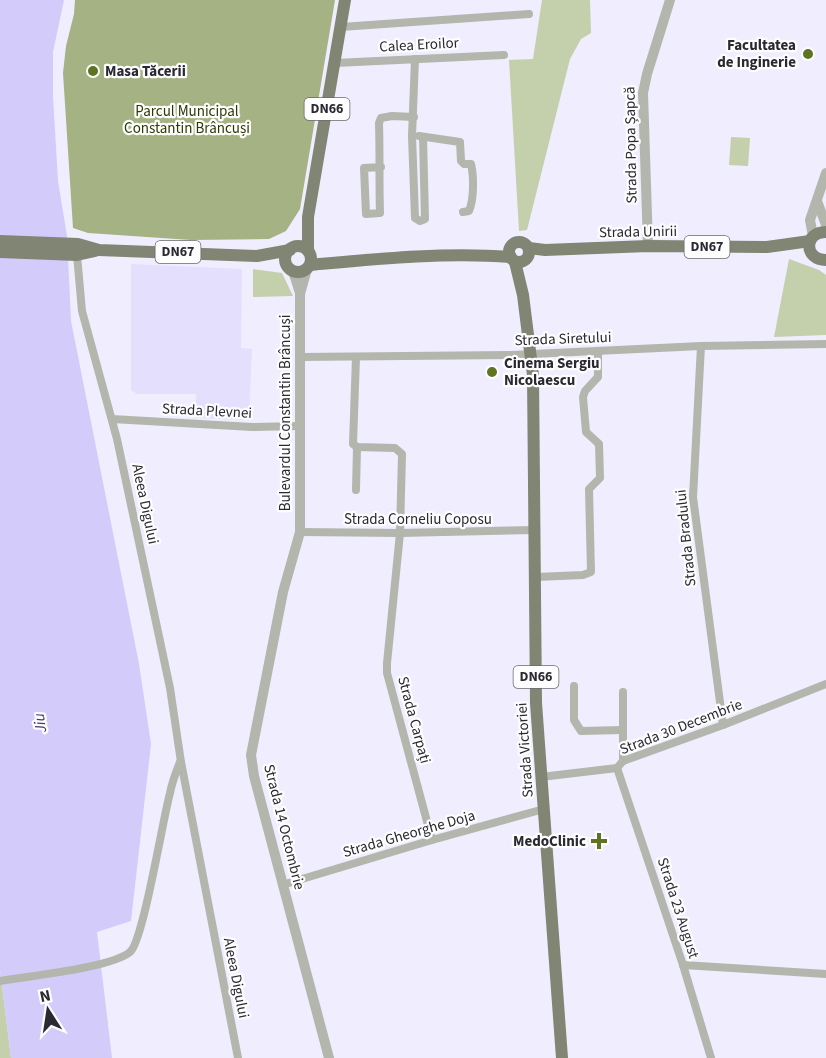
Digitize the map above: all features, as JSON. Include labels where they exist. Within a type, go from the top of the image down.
[{"type":"main road","name":"Bulevardul Constantin Brâncuși","points":[[309,260],[308,217],[345,0]]},
{"type":"main road","name":"Bulevardul Constantin Brâncuși","points":[[292,249],[308,217]]},
{"type":"main road","name":"Strada Unirii","points":[[766,247],[812,239],[820,232],[826,232]]},
{"type":"main road","points":[[812,239],[812,255]]},
{"type":"main road","name":"Strada Unirii","points":[[0,241],[71,251]]},
{"type":"main road","name":"Strada Unirii","points":[[0,252],[99,250],[257,256],[299,246],[309,260]]},
{"type":"main road","name":"Strada Unirii","points":[[309,260],[520,255],[545,250],[648,246],[766,247],[812,255],[820,260],[826,260]]},
{"type":"main road","points":[[290,267],[287,254],[292,249]]},
{"type":"main road","name":"Strada Victoriei","points":[[520,255],[534,402],[536,689],[562,1058]]},
{"type":"main road","name":"Strada Unirii","points":[[257,256],[302,271],[309,260]]},
{"type":"street","name":"Strada Popa Șapcă","points":[[648,246],[643,101],[647,74],[670,0]]},
{"type":"street","points":[[341,27],[529,14]]},
{"type":"street","name":"Calea Eroilor","points":[[335,63],[504,54]]},
{"type":"street","points":[[415,59],[412,136],[415,218],[420,221],[425,219],[423,137]]},
{"type":"street","points":[[381,167],[364,168],[366,214],[381,213],[379,175],[381,167],[379,123],[381,118],[414,117]]},
{"type":"street","points":[[412,136],[460,141],[460,161],[464,164],[471,164],[472,170],[472,205],[469,211],[462,212]]},
{"type":"street","points":[[812,239],[810,220],[826,173]]},
{"type":"street","points":[[817,201],[826,225]]},
{"type":"street","name":"Aleea Digului","points":[[71,251],[82,310],[112,418],[170,687],[180,762],[238,1058]]},
{"type":"street","name":"Bulevardul Constantin Brâncuși","points":[[300,532],[300,294],[309,260]]},
{"type":"street","name":"Bulevardul Constantin Brâncuși","points":[[290,267],[300,294]]},
{"type":"street","name":"Strada Siretului","points":[[300,357],[530,354],[701,346],[826,344]]},
{"type":"street","name":"Strada Bradului","points":[[701,346],[694,506],[723,725]]},
{"type":"street","points":[[536,576],[584,575],[591,572],[589,489],[600,478],[600,450],[599,444],[586,432],[582,397],[598,377],[598,351]]},
{"type":"street","points":[[356,357],[352,440],[357,447],[356,490]]},
{"type":"street","name":"Strada Plevnei","points":[[112,418],[252,427],[300,426]]},
{"type":"street","name":"Strada Carpați","points":[[357,447],[395,448],[402,454],[400,533],[387,673],[432,840]]},
{"type":"street","name":"Strada Corneliu Coposu","points":[[300,532],[400,533],[535,530]]},
{"type":"street","name":"Strada 14 Octombrie","points":[[300,532],[283,592],[251,756],[282,885],[329,1058]]},
{"type":"street","name":"Strada 30 Decembrie","points":[[541,777],[617,768],[623,760],[723,725],[826,684]]},
{"type":"street","points":[[574,686],[574,720],[581,731],[622,730]]},
{"type":"street","points":[[623,692],[623,760]]},
{"type":"street","name":"Aleea Digului","points":[[0,981],[105,964],[132,951],[137,941],[169,793],[180,762]]},
{"type":"street","name":"Strada 23 August","points":[[617,768],[683,965],[711,1058]]},
{"type":"street","name":"Strada Gheorghe Doja","points":[[282,885],[544,809]]},
{"type":"street","points":[[683,965],[826,974]]},
{"type":"shaded area","points":[[131,264],[242,269],[241,348],[252,349],[249,420],[195,418],[196,394],[137,394],[131,390]]},
{"type":"green space","name":"Parcul Municipal Constantin Brâncuși","points":[[75,0],[335,0],[300,209],[286,231],[269,239],[191,240],[88,233],[73,228],[63,73]]},
{"type":"green space","points":[[542,0],[590,0],[591,33],[581,39],[570,59],[527,230],[519,231],[509,60],[533,59]]},
{"type":"green space","points":[[731,137],[750,138],[748,166],[729,165]]},
{"type":"green space","points":[[789,259],[819,270],[826,275],[826,335],[774,337]]},
{"type":"green space","points":[[253,269],[282,273],[293,296],[253,297]]},
{"type":"green space","points":[[0,970],[11,1058],[0,1058]]},
{"type":"water","name":"Jiu","points":[[0,0],[64,0],[53,52],[53,97],[58,181],[67,236],[71,321],[139,664],[151,744],[131,921],[97,932],[112,1058],[11,1058],[0,970]]},
{"type":"place","name":"Facultatea de Inginerie","points":[[808,54]]},
{"type":"place","name":"Masa Tăcerii","points":[[93,71]]},
{"type":"place","name":"Cinema Sergiu Nicolaescu","points":[[492,372]]},
{"type":"place","name":"MedoClinic","points":[[599,841]]}]
